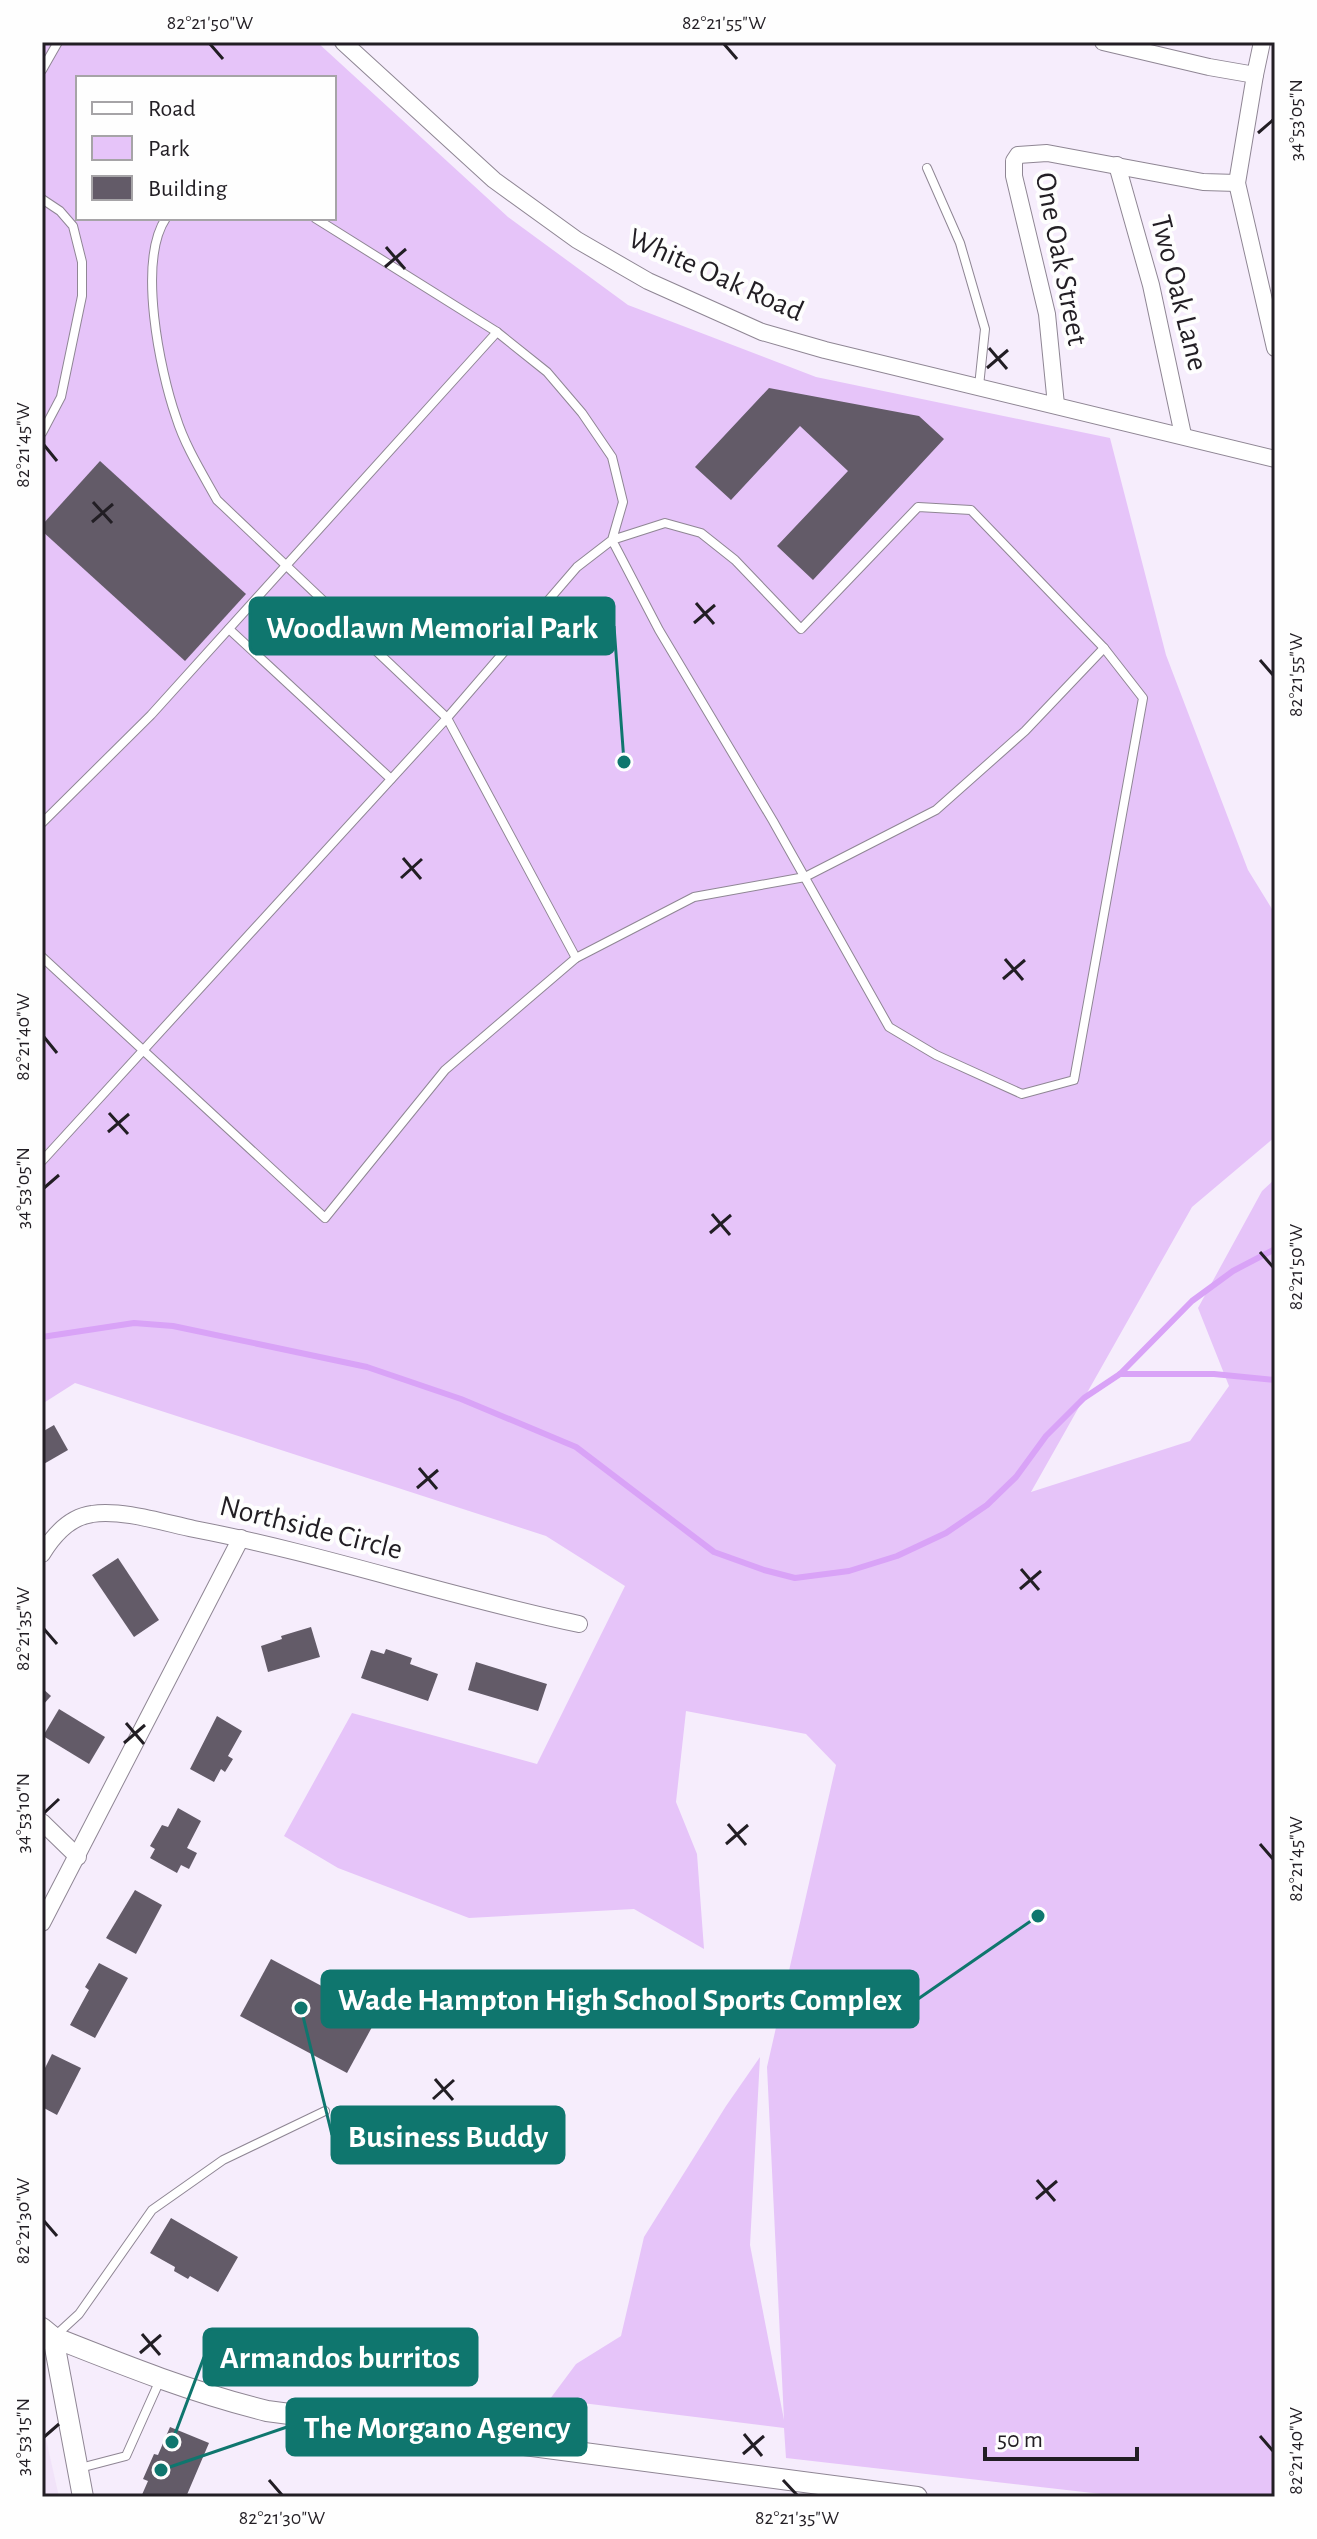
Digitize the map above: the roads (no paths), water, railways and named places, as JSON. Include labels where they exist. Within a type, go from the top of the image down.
[{"type":"street","name":"White Oak Road","points":[[343,42],[494,180],[611,261],[648,281],[762,332],[825,350],[1275,459]]},
{"type":"street","points":[[1103,42],[1255,75]]},
{"type":"street","points":[[1262,42],[1237,183],[1275,348]]},
{"type":"street","name":"One Oak Street","points":[[1056,405],[1047,314],[1014,176],[1014,161],[1018,155],[1047,153],[1203,182],[1237,183]]},
{"type":"street","name":"Two Oak Lane","points":[[1117,165],[1154,300],[1183,435]]},
{"type":"street","name":"Northside Circle","points":[[42,1554],[63,1528],[74,1520],[95,1513],[123,1515],[241,1538],[525,1613],[579,1624]]},
{"type":"street","points":[[42,1923],[241,1538]]},
{"type":"street","points":[[42,1822],[78,1857]]},
{"type":"street","points":[[48,2332],[207,2396],[267,2411],[917,2497]]},
{"type":"street","points":[[48,2332],[83,2497]]},
{"type":"lane","points":[[42,70],[58,42]]},
{"type":"lane","points":[[927,168],[960,243],[985,329],[979,386]]},
{"type":"lane","points":[[42,199],[60,211],[73,226],[82,262],[82,296],[61,397],[42,433]]},
{"type":"lane","points":[[165,220],[152,269],[154,321],[176,418],[194,460],[217,500],[447,718],[576,958]]},
{"type":"lane","points":[[42,1161],[447,718],[577,567],[612,540],[665,523],[701,533],[735,560],[801,629],[918,507],[971,510],[1104,648],[1143,698],[1074,1080],[1022,1094],[936,1055],[889,1027],[805,877],[659,630],[612,540],[623,502],[612,457],[582,413],[547,372],[497,332],[318,220]]},
{"type":"lane","points":[[42,823],[151,715],[497,332]]},
{"type":"lane","points":[[229,629],[391,779]]},
{"type":"lane","points":[[42,957],[325,1218],[445,1070],[576,958],[694,897],[805,877],[936,810],[1025,731],[1104,648]]},
{"type":"lane","points":[[48,2332],[79,2314],[152,2210],[223,2160],[325,2111]]},
{"type":"lane","points":[[78,2469],[126,2456],[160,2379]]},
{"type":"waterway","points":[[42,1337],[134,1323],[173,1326],[367,1367],[461,1399],[576,1447],[714,1552],[795,1578],[849,1571],[897,1556],[946,1533],[987,1505],[1016,1477],[1046,1436],[1084,1398],[1120,1374],[1192,1301],[1233,1271],[1275,1249]]},
{"type":"waterway","points":[[1120,1374],[1214,1374],[1275,1380]]},
{"type":"place","name":"Woodlawn Memorial Park","points":[[624,762]]},
{"type":"place","name":"Wade Hampton High School Sports Complex","points":[[1038,1916]]},
{"type":"place","name":"Business Buddy","points":[[301,2008]]},
{"type":"place","name":"Armandos burritos","points":[[172,2442]]},
{"type":"place","name":"The Morgano Agency","points":[[161,2470]]}]
